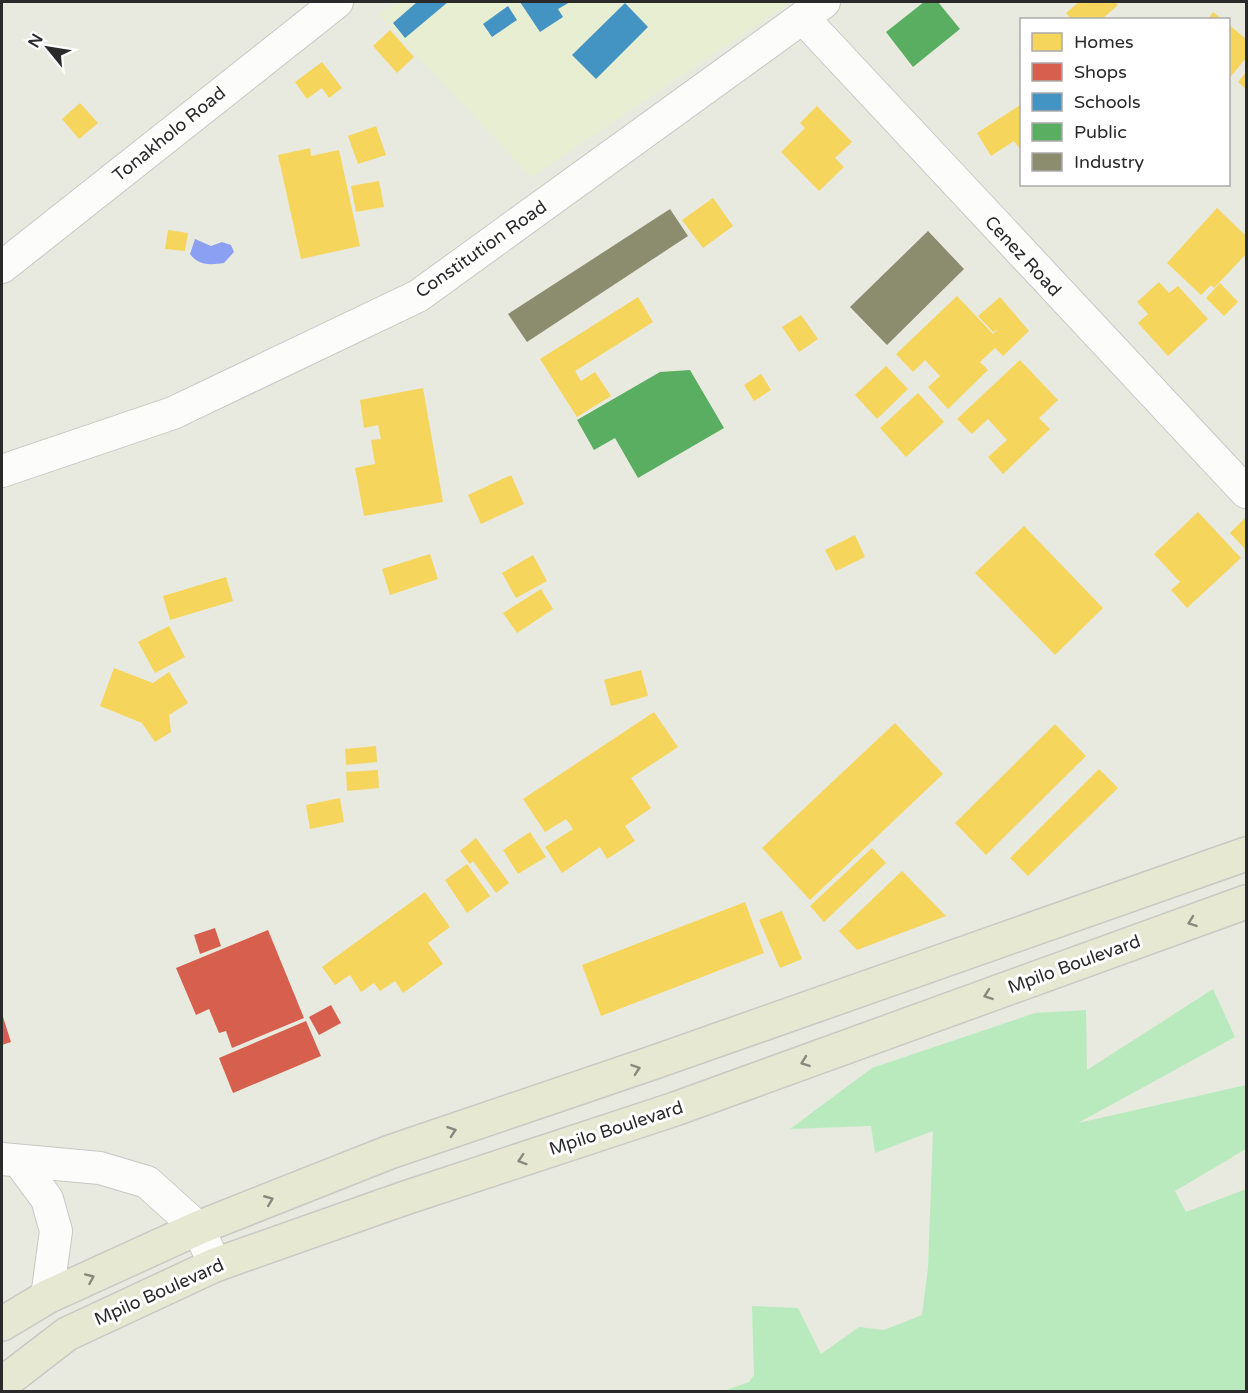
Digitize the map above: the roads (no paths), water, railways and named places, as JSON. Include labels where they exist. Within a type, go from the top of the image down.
[{"type":"highway","points":[[2,1324],[47,1297],[198,1228],[390,1152],[675,1056],[1246,854]]},
{"type":"highway","name":"Mpilo Boulevard","points":[[2,1384],[67,1334],[215,1265],[405,1198],[675,1109],[1246,902]]},
{"type":"street","name":"Tonakholo Road","points":[[2,267],[337,2]]},
{"type":"street","name":"Constitution Road","points":[[2,471],[173,413],[418,296],[814,10]]},
{"type":"street","name":"Cenez Road","points":[[814,10],[1246,492]]},
{"type":"street","points":[[10,1160],[100,1168],[147,1182],[198,1228],[215,1265]]},
{"type":"street","points":[[10,1160],[46,1199],[56,1231],[47,1297]]},
{"type":"water","points":[[195,239],[211,246],[222,242],[231,245],[234,252],[224,263],[201,263],[190,254]]}]
